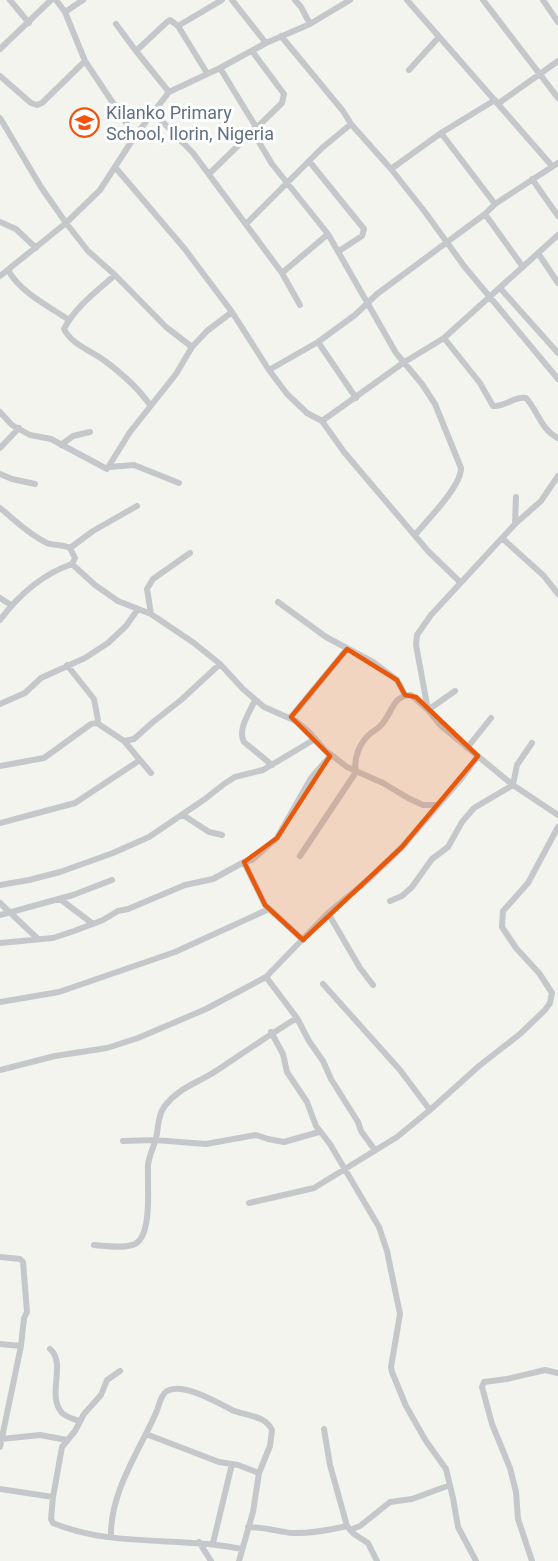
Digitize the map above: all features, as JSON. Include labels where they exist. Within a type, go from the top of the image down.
[{"type":"street","points":[[10,0],[29,23]]},
{"type":"street","points":[[0,48],[51,0]]},
{"type":"street","points":[[56,0],[65,12],[85,61],[135,136]]},
{"type":"street","points":[[65,12],[83,0]]},
{"type":"street","points":[[178,26],[222,0]]},
{"type":"street","points":[[232,0],[266,43]]},
{"type":"street","points":[[295,0],[309,24]]},
{"type":"street","points":[[0,276],[66,223],[100,190],[135,136],[169,92],[309,24],[350,0]]},
{"type":"street","points":[[269,370],[318,342],[495,204],[555,164],[407,0]]},
{"type":"street","points":[[483,0],[558,98]]},
{"type":"street","points":[[543,0],[558,22]]},
{"type":"street","points":[[136,51],[170,20],[178,26],[207,73]]},
{"type":"street","points":[[116,24],[169,92]]},
{"type":"street","points":[[281,36],[343,111],[351,124],[391,169],[489,298],[558,379]]},
{"type":"street","points":[[409,70],[440,37]]},
{"type":"street","points":[[208,174],[282,103],[284,94],[252,51]]},
{"type":"street","points":[[0,76],[31,103],[37,105],[42,103],[85,61]]},
{"type":"street","points":[[391,169],[441,133],[497,102],[558,61]]},
{"type":"street","points":[[220,68],[256,127],[259,142],[286,183],[328,234],[367,305],[403,363],[422,384],[435,404],[461,468],[461,475],[415,535]]},
{"type":"street","points":[[154,113],[193,153],[282,273],[300,305]]},
{"type":"street","points":[[0,118],[41,187],[88,251],[166,327],[192,347]]},
{"type":"street","points":[[246,224],[309,161],[351,124]]},
{"type":"street","points":[[441,133],[495,204]]},
{"type":"street","points":[[309,161],[364,230],[362,237],[339,251]]},
{"type":"street","points":[[115,167],[184,248],[232,312],[269,370],[297,404],[307,413],[322,421],[344,452],[415,535],[460,582]]},
{"type":"street","points":[[532,179],[558,216]]},
{"type":"street","points":[[485,214],[522,267]]},
{"type":"street","points":[[0,222],[16,230],[36,248]]},
{"type":"street","points":[[282,273],[328,234]]},
{"type":"street","points":[[322,421],[403,363],[444,338],[558,235]]},
{"type":"street","points":[[538,253],[558,283]]},
{"type":"street","points":[[8,270],[13,279],[26,290],[69,320]]},
{"type":"street","points":[[115,275],[86,301],[64,329],[67,334],[120,373],[150,405]]},
{"type":"street","points":[[500,288],[558,353]]},
{"type":"street","points":[[109,467],[130,432],[176,374],[192,347],[207,331],[232,312]]},
{"type":"street","points":[[444,338],[480,383],[493,406],[513,399],[526,398],[533,405],[543,426],[558,438]]},
{"type":"street","points":[[318,342],[356,398]]},
{"type":"street","points":[[0,412],[30,435],[51,439],[107,469],[134,465],[179,483]]},
{"type":"street","points":[[0,448],[19,428]]},
{"type":"street","points":[[62,445],[73,436],[90,432]]},
{"type":"street","points":[[0,474],[34,484]]},
{"type":"street","points":[[428,710],[416,645],[417,635],[460,582],[541,501],[558,476]]},
{"type":"street","points":[[516,497],[516,524]]},
{"type":"street","points":[[70,548],[93,531],[137,506]]},
{"type":"street","points":[[0,508],[21,527],[48,543],[70,548],[75,558],[72,564],[30,588],[11,605],[0,620]]},
{"type":"street","points":[[502,538],[544,576],[558,594]]},
{"type":"street","points":[[151,614],[147,589],[153,579],[190,553]]},
{"type":"street","points":[[72,564],[95,585],[118,601],[151,614],[194,642],[220,663],[255,700],[271,710],[291,717],[342,765],[372,777],[423,805],[439,805]]},
{"type":"street","points":[[0,598],[11,605]]},
{"type":"street","points":[[278,602],[326,637],[373,662],[397,680],[405,695],[416,698],[440,725],[513,785],[558,815]]},
{"type":"street","points":[[0,704],[25,693],[41,678],[108,643],[126,626],[138,609]]},
{"type":"street","points":[[291,717],[347,649]]},
{"type":"street","points":[[124,741],[134,740],[220,663]]},
{"type":"street","points":[[67,665],[94,699],[98,720]]},
{"type":"street","points":[[428,710],[455,691]]},
{"type":"street","points":[[300,856],[356,772],[355,758],[360,747],[370,734],[383,724],[393,705],[405,695]]},
{"type":"street","points":[[255,700],[242,731],[242,737],[244,742],[272,765]]},
{"type":"street","points":[[467,747],[491,718]]},
{"type":"street","points":[[0,766],[44,758],[91,724],[97,723],[124,741],[151,773]]},
{"type":"street","points":[[0,885],[29,880],[92,861],[149,837],[183,815],[218,787],[235,777],[263,770],[315,739]]},
{"type":"street","points":[[390,901],[402,896],[412,887],[432,859],[448,847],[462,822],[474,808],[513,785],[517,765],[532,743]]},
{"type":"street","points":[[0,943],[53,938],[93,924],[118,911],[185,885],[213,879],[252,860],[277,838],[311,778],[331,755]]},
{"type":"street","points":[[0,1070],[55,1056],[107,1048],[144,1036],[206,1009],[266,977],[328,913],[386,863],[439,805],[478,756]]},
{"type":"street","points":[[0,823],[75,803],[140,760]]},
{"type":"street","points":[[183,815],[202,828],[222,835]]},
{"type":"street","points":[[249,1203],[314,1188],[374,1149],[397,1137],[519,1034],[550,1003],[552,993],[548,985],[528,959],[516,948],[502,927],[503,911],[528,883],[558,828]]},
{"type":"street","points":[[244,862],[265,905],[303,940]]},
{"type":"street","points":[[0,915],[60,899],[112,880]]},
{"type":"street","points":[[60,899],[93,924]]},
{"type":"street","points":[[0,903],[38,939]]},
{"type":"street","points":[[0,1002],[59,992],[175,952],[269,909]]},
{"type":"street","points":[[328,913],[360,968],[374,985]]},
{"type":"street","points":[[266,977],[297,1018],[358,1122],[361,1131],[374,1149]]},
{"type":"street","points":[[323,984],[400,1070],[430,1110]]},
{"type":"street","points":[[94,1245],[130,1245],[140,1240],[145,1227],[149,1197],[148,1165],[160,1114],[180,1089],[214,1072],[271,1032],[297,1018]]},
{"type":"street","points":[[271,1032],[283,1054],[287,1072],[307,1102],[320,1132],[330,1144],[376,1220],[387,1251],[400,1314],[392,1372],[406,1406],[426,1441],[442,1462],[450,1485],[458,1527],[476,1561]]},
{"type":"street","points":[[123,1141],[155,1140],[206,1144],[256,1135],[284,1142],[320,1132]]},
{"type":"street","points":[[0,1257],[20,1259],[24,1268],[27,1312],[0,1448]]},
{"type":"street","points":[[0,1344],[21,1346]]},
{"type":"street","points":[[51,1349],[58,1360],[55,1383],[59,1408],[66,1416],[79,1421]]},
{"type":"street","points":[[532,1561],[520,1530],[516,1492],[510,1468],[492,1424],[482,1387],[487,1380],[507,1379],[545,1370],[558,1373]]},
{"type":"street","points":[[120,1371],[107,1380],[97,1401],[79,1421],[75,1431],[60,1451],[53,1497],[51,1519],[53,1523],[111,1536],[155,1541],[213,1543],[242,1548]]},
{"type":"street","points":[[111,1536],[110,1525],[116,1503],[165,1392],[170,1389],[180,1390],[203,1395],[242,1415],[264,1420],[270,1426],[272,1438],[259,1473],[253,1512],[239,1561]]},
{"type":"street","points":[[324,1429],[330,1465],[348,1528],[368,1543],[377,1561]]},
{"type":"street","points":[[146,1434],[219,1462],[259,1473]]},
{"type":"street","points":[[1,1439],[40,1435],[67,1440]]},
{"type":"street","points":[[213,1543],[232,1464]]},
{"type":"street","points":[[248,1527],[299,1533],[360,1526],[390,1502],[412,1499],[450,1485]]},
{"type":"street","points":[[0,1489],[53,1497]]},
{"type":"street","points":[[199,1542],[211,1561]]},
{"type":"highlighted area","points":[[347,649],[397,680],[405,695],[416,697],[478,756],[402,847],[303,940],[265,905],[244,862],[277,838],[330,756],[291,717]]},
{"type":"place","name":"Kilanko Primary School, Ilorin, Nigeria","points":[[85,123]]}]
